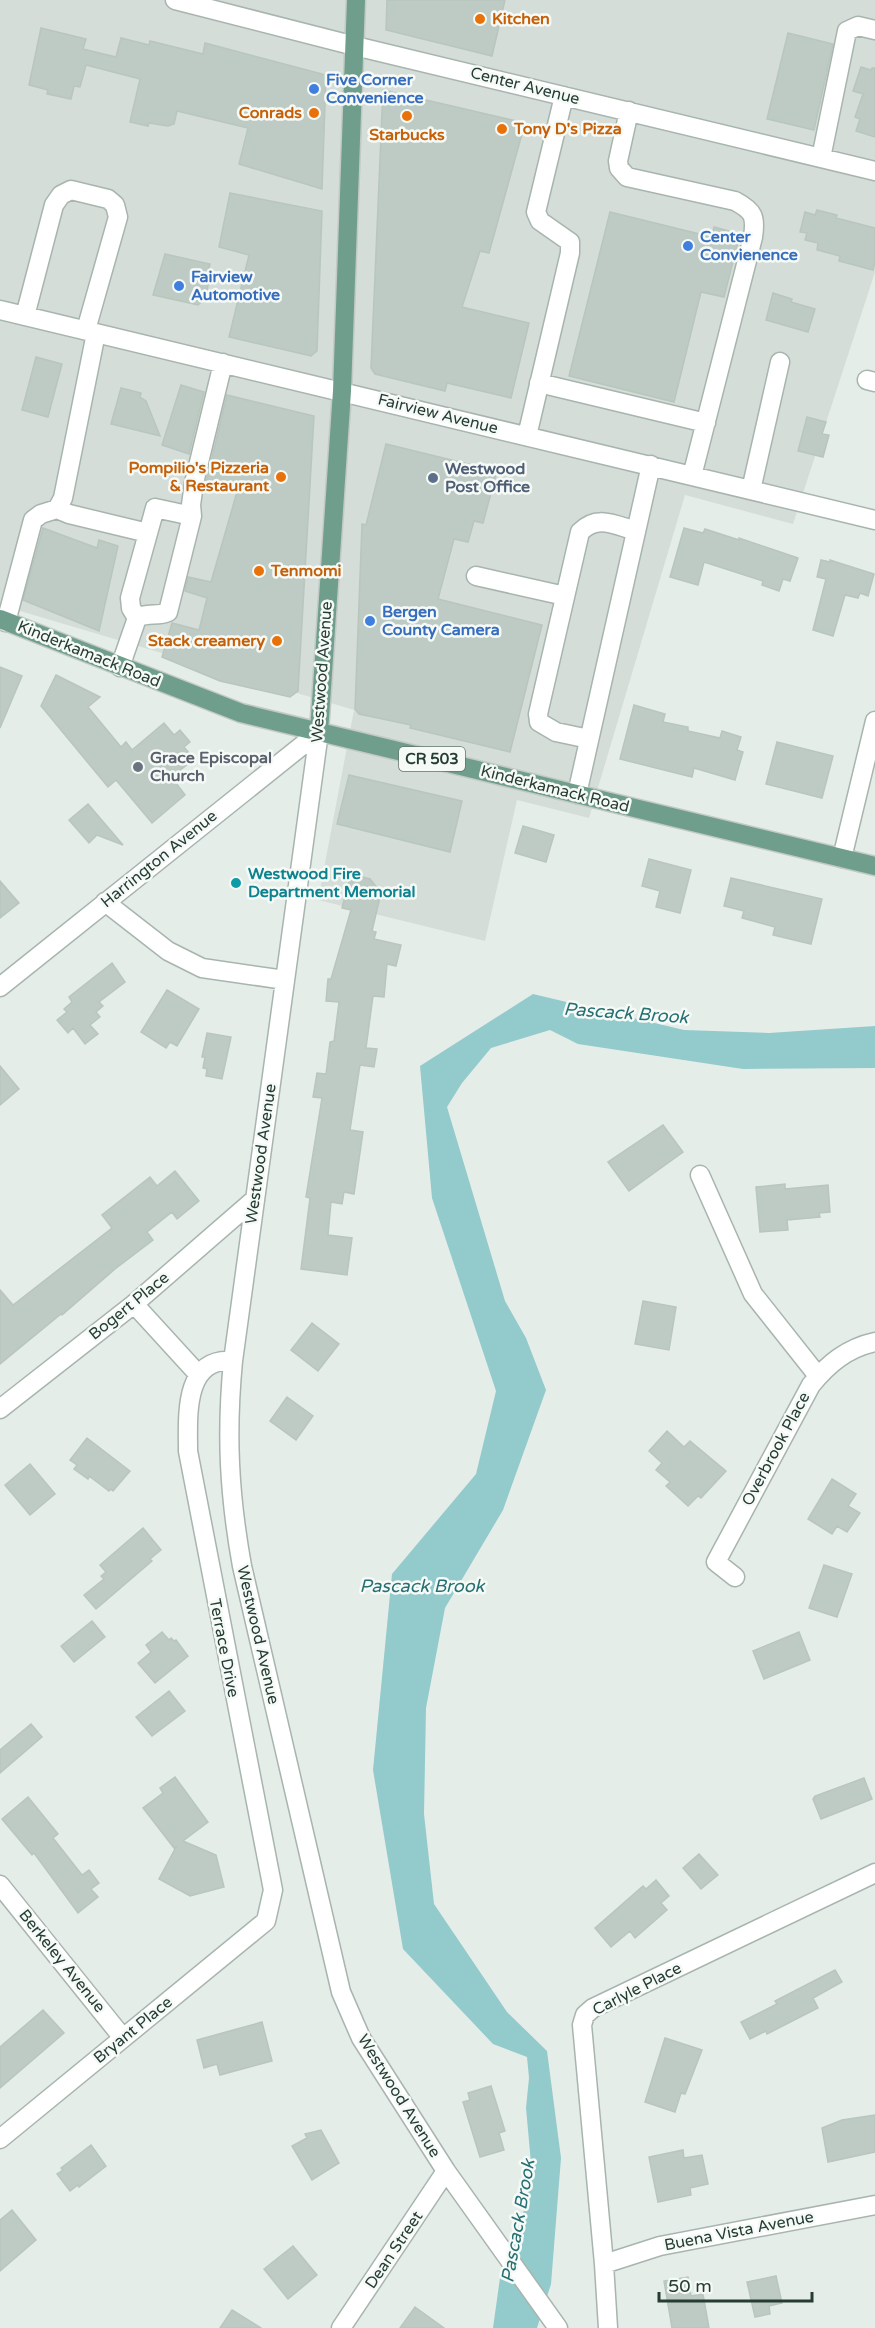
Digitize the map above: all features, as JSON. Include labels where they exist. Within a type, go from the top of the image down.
[{"type":"main road","name":"Westwood Avenue","points":[[319,732],[342,391],[356,0]]},
{"type":"main road","name":"Kinderkamack Road","points":[[3,621],[241,713],[875,866]]},
{"type":"street","name":"Center Avenue","points":[[175,0],[355,46],[875,171]]},
{"type":"street","points":[[821,158],[847,31],[858,26],[875,30]]},
{"type":"street","points":[[527,436],[570,254],[570,242],[540,220],[536,212],[564,96]]},
{"type":"street","points":[[629,111],[618,161],[619,168],[627,177],[735,201],[748,208],[755,220],[753,237],[692,476]]},
{"type":"street","points":[[25,316],[54,205],[61,195],[71,190],[108,199],[115,205],[118,217],[91,331],[63,498],[57,509]]},
{"type":"street","name":"Fairview Avenue","points":[[0,310],[875,520]]},
{"type":"street","points":[[752,490],[780,362]]},
{"type":"street","points":[[120,667],[137,618],[145,614],[160,616],[168,612],[192,516],[194,483],[223,363]]},
{"type":"street","points":[[539,383],[706,423]]},
{"type":"street","points":[[577,794],[651,465]]},
{"type":"street","points":[[137,618],[131,608],[130,598],[155,508],[192,516]]},
{"type":"street","points":[[3,621],[33,520],[41,514],[57,509],[148,533]]},
{"type":"street","points":[[589,739],[556,732],[539,722],[538,714],[580,532],[588,523],[597,521],[636,531]]},
{"type":"street","points":[[476,576],[565,596]]},
{"type":"street","points":[[842,858],[875,721]]},
{"type":"street","name":"Harrington Avenue","points":[[4,979],[319,732]]},
{"type":"street","name":"Westwood Avenue","points":[[319,732],[233,1362],[228,1410],[228,1469],[233,1518],[242,1566],[341,1992],[361,2038],[446,2171],[553,2321]]},
{"type":"street","points":[[105,902],[168,951],[202,968],[285,980]]},
{"type":"street","points":[[700,1175],[753,1294],[818,1376]]},
{"type":"street","name":"Bogert Place","points":[[0,1409],[134,1304],[255,1198]]},
{"type":"street","points":[[134,1304],[198,1374],[208,1365],[220,1360],[233,1362]]},
{"type":"street","name":"Overbrook Place","points":[[735,1576],[716,1562],[810,1385],[842,1355],[875,1342]]},
{"type":"street","name":"Terrace Drive","points":[[198,1374],[188,1419],[188,1452],[273,1890],[266,1921]]},
{"type":"street","name":"Carlyle Place","points":[[608,2328],[582,2025],[585,2015],[593,2008],[875,1873]]},
{"type":"street","name":"Berkeley Avenue","points":[[0,1885],[123,2038]]},
{"type":"street","name":"Bryant Place","points":[[0,2139],[266,1921]]},
{"type":"street","name":"Dean Street","points":[[341,2328],[446,2171]]},
{"type":"street","name":"Buena Vista Avenue","points":[[604,2264],[660,2246],[875,2205]]},
{"type":"shaded area","points":[[0,0],[875,0],[875,272],[793,524],[685,495],[589,818],[517,800],[485,941],[318,900],[354,710],[0,605]]},
{"type":"water","name":"Pascack Brook","points":[[533,994],[684,1030],[769,1033],[875,1026],[875,1068],[743,1069],[578,1044],[550,1030],[491,1048],[462,1083],[447,1107],[505,1301],[526,1338],[546,1390],[503,1510],[445,1608],[426,1708],[424,1814],[434,1904],[507,2012],[547,2051],[561,2158],[551,2284],[537,2328],[493,2328],[500,2278],[524,2210],[531,2163],[526,2108],[529,2078],[527,2057],[493,2044],[403,1949],[373,1770],[392,1574],[476,1474],[496,1391],[432,1198],[420,1066]]},
{"type":"building","points":[[387,0],[505,0],[492,56],[386,30]]},
{"type":"building","points":[[41,28],[86,39],[83,49],[116,57],[121,38],[149,45],[150,41],[203,54],[205,43],[326,75],[322,189],[239,164],[248,128],[177,111],[174,124],[168,126],[149,123],[148,126],[130,122],[140,79],[86,65],[80,87],[74,86],[71,99],[47,94],[48,90],[29,85]]},
{"type":"building","points":[[788,33],[833,44],[814,130],[767,119]]},
{"type":"building","points":[[861,67],[871,70],[875,68],[875,137],[856,131],[860,119],[855,117],[863,94],[853,91]]},
{"type":"building","points":[[383,90],[525,123],[489,253],[480,251],[462,307],[529,323],[511,398],[447,383],[445,391],[375,374],[371,368]]},
{"type":"building","points":[[230,193],[322,211],[317,351],[311,356],[229,337],[249,255],[219,247]]},
{"type":"building","points":[[817,210],[837,215],[836,218],[875,228],[873,270],[839,261],[840,256],[817,250],[818,243],[805,240],[807,233],[800,232],[805,212],[815,215]]},
{"type":"building","points":[[610,212],[712,237],[714,227],[740,234],[724,297],[701,292],[674,402],[569,376]]},
{"type":"building","points":[[165,254],[210,264],[205,299],[198,305],[153,295]]},
{"type":"building","points":[[773,293],[792,299],[791,302],[815,309],[808,332],[766,320]]},
{"type":"building","points":[[36,357],[62,364],[48,417],[22,410]]},
{"type":"building","points":[[181,385],[204,392],[189,454],[162,445]]},
{"type":"building","points":[[121,388],[141,393],[140,397],[146,401],[160,436],[111,424]]},
{"type":"building","points":[[227,395],[314,416],[298,691],[290,697],[220,681],[162,657],[172,623],[199,630],[207,598],[185,591],[188,577],[211,582],[237,492],[206,483]]},
{"type":"building","points":[[807,417],[826,422],[822,434],[829,435],[823,457],[798,451]]},
{"type":"building","points":[[386,444],[497,471],[483,523],[474,521],[468,542],[454,539],[438,599],[542,625],[510,752],[410,728],[411,725],[359,714],[355,709],[362,524],[366,525]]},
{"type":"building","points":[[43,528],[97,548],[99,540],[118,546],[99,631],[23,600]]},
{"type":"building","points":[[684,528],[703,533],[705,529],[798,558],[790,581],[783,579],[779,591],[762,585],[763,581],[704,562],[698,585],[670,577]]},
{"type":"building","points":[[821,560],[830,562],[830,560],[874,574],[868,596],[860,593],[858,598],[845,595],[833,636],[813,630],[826,579],[817,577]]},
{"type":"building","points":[[0,667],[22,676],[0,728]]},
{"type":"building","name":"Grace Episcopal Church","points":[[56,675],[100,697],[88,707],[121,747],[126,742],[132,750],[164,723],[174,735],[180,730],[190,742],[184,747],[194,759],[173,776],[185,795],[152,823],[116,780],[108,787],[41,706]]},
{"type":"building","points":[[634,705],[665,714],[663,722],[688,727],[688,731],[720,738],[722,731],[741,737],[737,750],[743,752],[735,780],[694,768],[692,777],[620,759]]},
{"type":"building","points":[[777,742],[833,756],[822,798],[766,784]]},
{"type":"building","points":[[349,775],[462,801],[450,852],[337,824]]},
{"type":"building","points":[[88,804],[123,845],[97,835],[89,843],[69,820]]},
{"type":"building","points":[[523,826],[554,835],[546,862],[515,853]]},
{"type":"building","points":[[649,859],[691,870],[680,913],[656,907],[660,891],[642,886]]},
{"type":"building","points":[[351,874],[370,879],[381,893],[372,931],[376,932],[374,939],[401,945],[396,966],[387,964],[384,997],[373,996],[366,1048],[377,1049],[374,1067],[360,1065],[350,1130],[363,1132],[354,1194],[344,1192],[342,1204],[331,1202],[328,1235],[352,1238],[347,1275],[301,1269],[310,1198],[306,1197],[322,1098],[313,1097],[317,1073],[326,1074],[330,1042],[334,1041],[339,1002],[326,1001],[328,979],[331,979],[351,910],[342,908]]},
{"type":"building","points":[[731,878],[822,899],[811,944],[773,935],[775,927],[742,918],[744,911],[724,906]]},
{"type":"building","points":[[0,881],[19,903],[0,918]]},
{"type":"building","points":[[112,963],[125,982],[99,1002],[103,1006],[96,1012],[100,1017],[90,1025],[98,1034],[85,1044],[73,1028],[68,1033],[57,1020],[67,1012],[64,1009],[72,1002],[69,997]]},
{"type":"building","points":[[167,990],[199,1009],[177,1046],[170,1042],[166,1048],[141,1032]]},
{"type":"building","points":[[207,1033],[231,1037],[222,1079],[206,1076],[207,1069],[203,1068],[205,1057],[202,1057]]},
{"type":"building","points":[[0,1066],[19,1089],[0,1105]]},
{"type":"building","points":[[663,1125],[683,1152],[629,1191],[608,1162]]},
{"type":"building","points":[[175,1171],[199,1201],[177,1219],[172,1212],[147,1232],[153,1240],[0,1364],[0,1290],[13,1305],[112,1228],[102,1215],[150,1177],[157,1186]]},
{"type":"building","points":[[785,1184],[785,1189],[828,1185],[830,1212],[819,1213],[820,1217],[787,1220],[788,1230],[760,1232],[756,1187]]},
{"type":"building","points":[[643,1301],[676,1307],[669,1350],[635,1344]]},
{"type":"building","points":[[312,1323],[339,1344],[318,1371],[291,1350]]},
{"type":"building","points":[[287,1397],[313,1416],[296,1440],[270,1421]]},
{"type":"building","points":[[667,1431],[684,1447],[690,1441],[726,1471],[701,1498],[698,1496],[688,1506],[666,1486],[670,1482],[656,1470],[662,1463],[649,1451]]},
{"type":"building","points":[[87,1438],[130,1471],[113,1491],[111,1489],[109,1491],[89,1476],[88,1479],[74,1469],[77,1465],[70,1460]]},
{"type":"building","points":[[30,1464],[55,1494],[30,1515],[5,1485]]},
{"type":"building","points":[[832,1479],[856,1494],[848,1506],[860,1513],[847,1532],[837,1526],[832,1534],[808,1519]]},
{"type":"building","points":[[143,1528],[161,1550],[150,1559],[152,1561],[96,1609],[84,1595],[104,1579],[101,1576],[106,1572],[100,1565]]},
{"type":"building","points":[[824,1565],[852,1574],[837,1617],[809,1608]]},
{"type":"building","points":[[92,1621],[105,1637],[74,1662],[61,1646]]},
{"type":"building","points":[[162,1632],[169,1640],[171,1638],[176,1640],[188,1656],[155,1683],[138,1663],[151,1652],[146,1645]]},
{"type":"building","points":[[799,1632],[810,1660],[764,1679],[753,1651]]},
{"type":"building","points":[[169,1691],[185,1711],[152,1736],[136,1717]]},
{"type":"building","points":[[31,1724],[42,1737],[0,1773],[0,1750]]},
{"type":"building","points":[[175,1777],[208,1822],[183,1841],[216,1855],[224,1887],[190,1896],[159,1879],[176,1847],[174,1848],[143,1808],[163,1793],[160,1788]]},
{"type":"building","points":[[864,1778],[872,1799],[821,1819],[813,1799],[815,1796]]},
{"type":"building","points":[[28,1797],[58,1834],[53,1838],[82,1875],[89,1870],[99,1883],[91,1889],[98,1897],[78,1913],[34,1853],[32,1855],[2,1819]]},
{"type":"building","points":[[699,1854],[718,1875],[701,1889],[683,1868]]},
{"type":"building","points":[[656,1880],[669,1896],[661,1903],[667,1910],[635,1938],[630,1931],[611,1947],[595,1928],[643,1886],[646,1889]]},
{"type":"building","points":[[835,1970],[842,1982],[813,1998],[818,2008],[767,2034],[766,2031],[750,2039],[741,2022],[777,2004],[775,2001]]},
{"type":"building","points":[[43,2010],[64,2033],[0,2088],[0,2047]]},
{"type":"building","points":[[262,2022],[272,2061],[220,2075],[217,2064],[204,2068],[197,2040]]},
{"type":"building","points":[[665,2038],[702,2050],[685,2094],[681,2093],[675,2112],[645,2102]]},
{"type":"building","points":[[491,2086],[505,2131],[499,2133],[504,2150],[480,2157],[463,2102],[470,2100],[468,2093]]},
{"type":"building","points":[[875,2115],[875,2152],[828,2162],[822,2128],[842,2120]]},
{"type":"building","points":[[321,2130],[339,2163],[312,2180],[292,2146],[307,2138],[305,2134]]},
{"type":"building","points":[[91,2145],[106,2166],[79,2187],[78,2185],[70,2191],[57,2174],[63,2170],[61,2168]]},
{"type":"building","points":[[683,2150],[684,2158],[702,2155],[708,2184],[690,2188],[691,2195],[658,2202],[649,2157]]},
{"type":"building","points":[[12,2210],[36,2240],[0,2271],[0,2220]]},
{"type":"building","points":[[293,2246],[317,2275],[288,2299],[264,2269]]},
{"type":"building","points":[[776,2276],[782,2303],[769,2306],[770,2314],[755,2317],[747,2282]]},
{"type":"building","points":[[688,2277],[691,2296],[703,2294],[709,2328],[672,2328],[664,2281]]},
{"type":"building","points":[[415,2307],[444,2328],[400,2328]]},
{"type":"building","points":[[232,2310],[261,2328],[220,2328]]},
{"type":"place","name":"Kitchen","points":[[480,19]]},
{"type":"place","name":"Five Corner Convenience","points":[[314,89]]},
{"type":"place","name":"Conrads","points":[[314,113]]},
{"type":"place","name":"Starbucks","points":[[407,116]]},
{"type":"place","name":"Tony D's Pizza","points":[[502,129]]},
{"type":"place","name":"Center Convienence","points":[[688,246]]},
{"type":"place","name":"Fairview Automotive","points":[[179,286]]},
{"type":"place","name":"Pompilio's Pizzeria & Restaurant","points":[[281,477]]},
{"type":"place","name":"Westwood Post Office","points":[[433,478]]},
{"type":"place","name":"Tenmomi","points":[[259,571]]},
{"type":"place","name":"Bergen County Camera","points":[[370,621]]},
{"type":"place","name":"Stack creamery","points":[[277,641]]},
{"type":"place","name":"Grace Episcopal Church","points":[[138,767]]},
{"type":"place","name":"Westwood Fire Department Memorial","points":[[236,883]]}]
